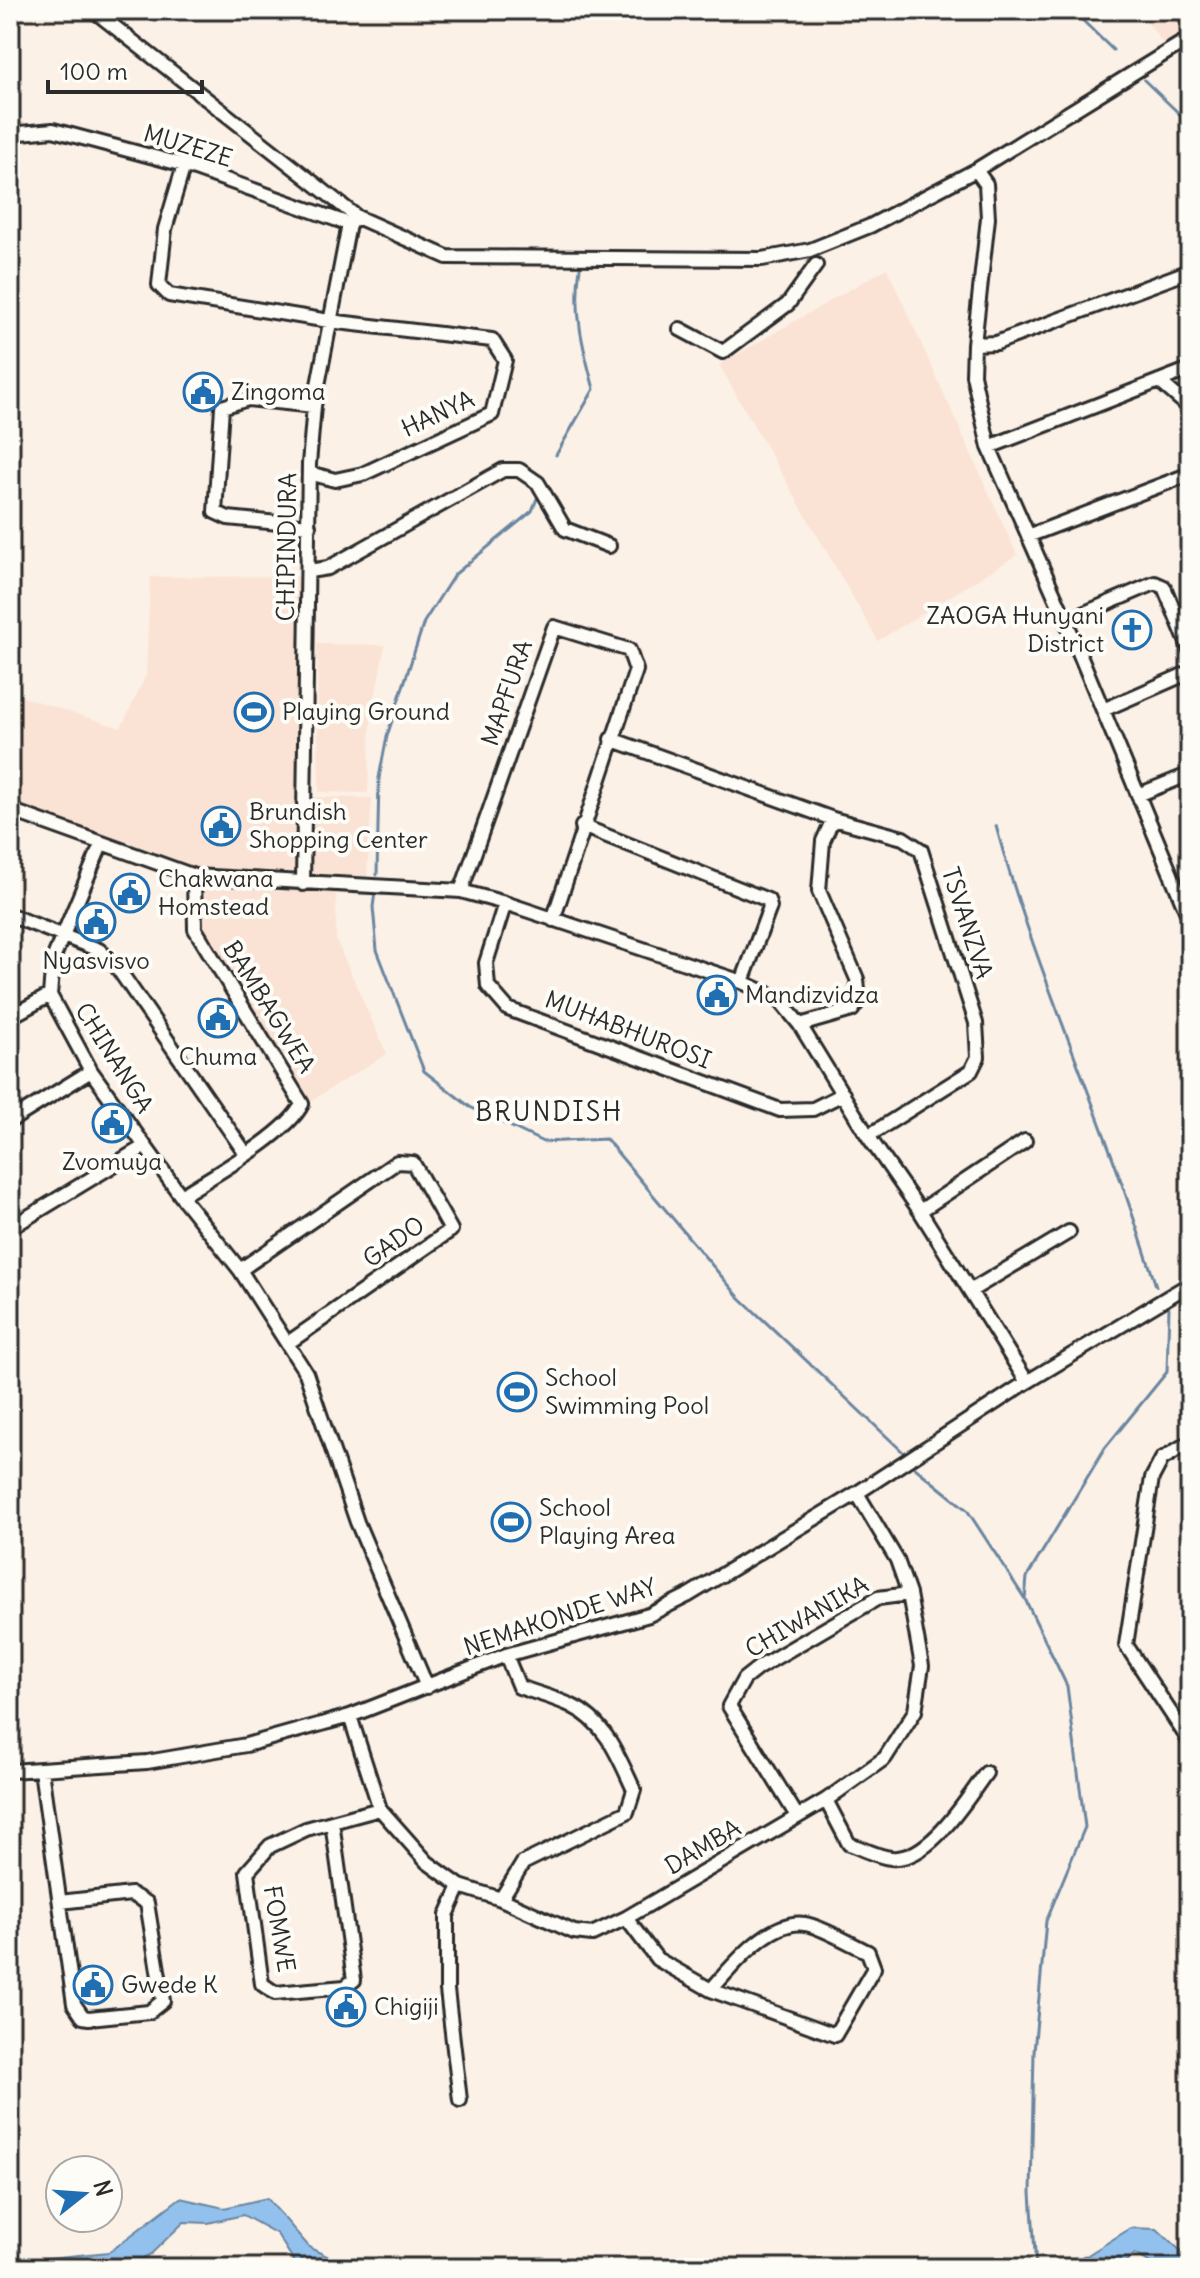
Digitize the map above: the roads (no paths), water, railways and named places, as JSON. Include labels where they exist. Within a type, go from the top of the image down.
[{"type":"street","points":[[93,10],[353,220],[447,257],[762,259],[810,250],[870,226],[976,170],[1190,38]]},
{"type":"street","name":"MUZEZE","points":[[10,134],[53,130],[184,165],[353,220]]},
{"type":"street","points":[[184,165],[165,229],[159,285],[169,295],[329,321]]},
{"type":"street","points":[[976,170],[986,184],[988,218],[973,375],[989,447],[1066,621],[1190,920]]},
{"type":"street","name":"CHIPINDURA","points":[[303,884],[309,473],[314,406],[329,321],[353,220]]},
{"type":"street","points":[[680,329],[723,352],[788,304],[816,265]]},
{"type":"street","points":[[974,344],[996,343],[1190,271]]},
{"type":"street","name":"HANYA","points":[[309,473],[335,480],[363,474],[492,414],[505,360],[492,340],[329,321]]},
{"type":"street","points":[[989,447],[1190,369]]},
{"type":"street","points":[[1159,381],[1190,408]]},
{"type":"street","points":[[309,526],[228,518],[215,512],[222,407],[248,399],[314,406]]},
{"type":"street","points":[[309,571],[328,568],[503,470],[519,470],[538,483],[565,529],[609,546]]},
{"type":"street","points":[[1028,536],[1190,474]]},
{"type":"street","points":[[1066,621],[1155,583],[1164,587],[1190,650]]},
{"type":"street","name":"MAPFURA","points":[[461,891],[554,627],[629,650],[636,670],[553,920]]},
{"type":"street","points":[[1103,710],[1190,672]]},
{"type":"street","name":"TSVANZVA","points":[[611,739],[833,819],[903,838],[921,850],[976,1023],[978,1057],[971,1071],[868,1136]]},
{"type":"street","points":[[1138,795],[1190,774]]},
{"type":"street","points":[[10,810],[194,876],[461,891],[742,982],[778,998],[800,1025],[1027,1382]]},
{"type":"street","points":[[800,1025],[852,1010],[859,1000],[857,979],[819,891],[823,841],[833,819]]},
{"type":"street","points":[[582,826],[768,900],[770,907],[742,982]]},
{"type":"street","name":"CHINANGA","points":[[101,845],[53,959],[50,995],[91,1071],[181,1196],[240,1270],[306,1373],[357,1522],[427,1687]]},
{"type":"street","name":"BAMBAGWEA","points":[[181,1196],[246,1154],[296,1116],[302,1104],[195,929],[194,876]]},
{"type":"street","name":"MUHABHUROSI","points":[[505,903],[486,963],[488,986],[508,1009],[780,1110],[813,1109],[843,1094]]},
{"type":"street","points":[[10,915],[99,950],[114,963],[246,1154]]},
{"type":"street","points":[[10,1017],[50,995]]},
{"type":"street","points":[[10,1121],[91,1071]]},
{"type":"street","points":[[920,1211],[1025,1141]]},
{"type":"street","points":[[10,1228],[145,1146]]},
{"type":"street","name":"GADO","points":[[240,1270],[397,1162],[413,1163],[451,1230],[288,1343]]},
{"type":"street","points":[[970,1291],[1069,1232]]},
{"type":"street","name":"NEMAKONDE WAY","points":[[10,1771],[147,1762],[246,1745],[350,1716],[506,1655],[649,1615],[687,1596],[857,1493],[1027,1382],[1190,1284]]},
{"type":"street","points":[[1190,1442],[1162,1459],[1152,1478],[1126,1645],[1190,1742]]},
{"type":"street","name":"DAMBA","points":[[350,1716],[380,1809],[427,1862],[460,1886],[501,1899],[574,1932],[592,1934],[626,1918],[826,1800],[885,1758],[915,1711],[922,1666],[909,1594],[897,1560],[857,1493]]},
{"type":"street","name":"CHIWANIKA","points":[[797,1816],[729,1706],[744,1679],[758,1668],[878,1598],[909,1594]]},
{"type":"street","points":[[501,1899],[523,1863],[627,1812],[634,1790],[612,1742],[591,1718],[573,1706],[519,1687],[506,1655]]},
{"type":"street","points":[[41,1770],[74,2004],[83,2017],[89,2018],[149,2012],[163,2001],[147,1903],[131,1894],[60,1902]]},
{"type":"street","points":[[826,1800],[849,1844],[891,1858],[912,1856],[945,1829],[986,1773]]},
{"type":"street","name":"FOMWE","points":[[332,1822],[354,1980],[345,1987],[275,1993],[262,1984],[247,1872],[270,1846],[306,1829],[380,1809]]},
{"type":"street","points":[[460,1886],[447,1915],[447,1990],[460,2100]]},
{"type":"street","points":[[626,1918],[657,1959],[711,1990],[835,2035],[874,1968],[868,1952],[804,1923],[780,1928],[746,1951],[711,1990]]},
{"type":"water","points":[[180,2198],[224,2208],[267,2198],[310,2248],[352,2268],[234,2268],[297,2266],[277,2234],[243,2215],[208,2223],[184,2222],[151,2254],[124,2268],[10,2268],[10,2262],[109,2252]]},
{"type":"water","points":[[1131,2228],[1157,2229],[1184,2254],[1190,2268],[1159,2268],[1135,2254],[1119,2268],[1067,2268]]},
{"type":"waterway","points":[[1075,13],[1113,50]]},
{"type":"waterway","points":[[1144,80],[1190,124]]},
{"type":"waterway","points":[[556,455],[594,389],[578,314],[580,268]]},
{"type":"waterway","points":[[377,875],[379,778],[387,736],[424,622],[454,575],[532,511],[538,496]]},
{"type":"waterway","points":[[996,826],[1035,948],[1156,1286]]},
{"type":"waterway","points":[[375,892],[373,907],[377,950],[424,1071],[470,1107],[543,1142],[606,1139],[738,1296],[903,1452]]},
{"type":"waterway","points":[[1025,1599],[1027,1577],[1105,1448],[1167,1372],[1169,1308]]},
{"type":"waterway","points":[[914,1467],[967,1510],[1025,1599],[1067,1686],[1085,1827],[1046,1921],[1034,2052],[1031,2193],[1036,2268]]},
{"type":"waterway","points":[[1055,2268],[1085,2256]]},
{"type":"place","name":"Zingoma","points":[[203,392]]},
{"type":"place","name":"ZAOGA Hunyani District","points":[[1132,630]]},
{"type":"place","name":"Playing Ground","points":[[254,712]]},
{"type":"place","name":"Brundish Shopping Center","points":[[221,826]]},
{"type":"place","name":"Chakwana Homstead","points":[[130,893]]},
{"type":"place","name":"Nyasvisvo","points":[[96,922]]},
{"type":"place","name":"Mandizvidza","points":[[717,995]]},
{"type":"place","name":"Chuma","points":[[218,1018]]},
{"type":"place","name":"Zvomuya","points":[[112,1123]]},
{"type":"place","name":"School Swimming Pool","points":[[517,1392]]},
{"type":"place","name":"School Playing Area","points":[[511,1522]]},
{"type":"place","name":"Gwede K","points":[[93,1985]]},
{"type":"place","name":"Chigiji","points":[[346,2007]]},
{"type":"district","name":"BRUNDISH","points":[[549,1112]]}]
